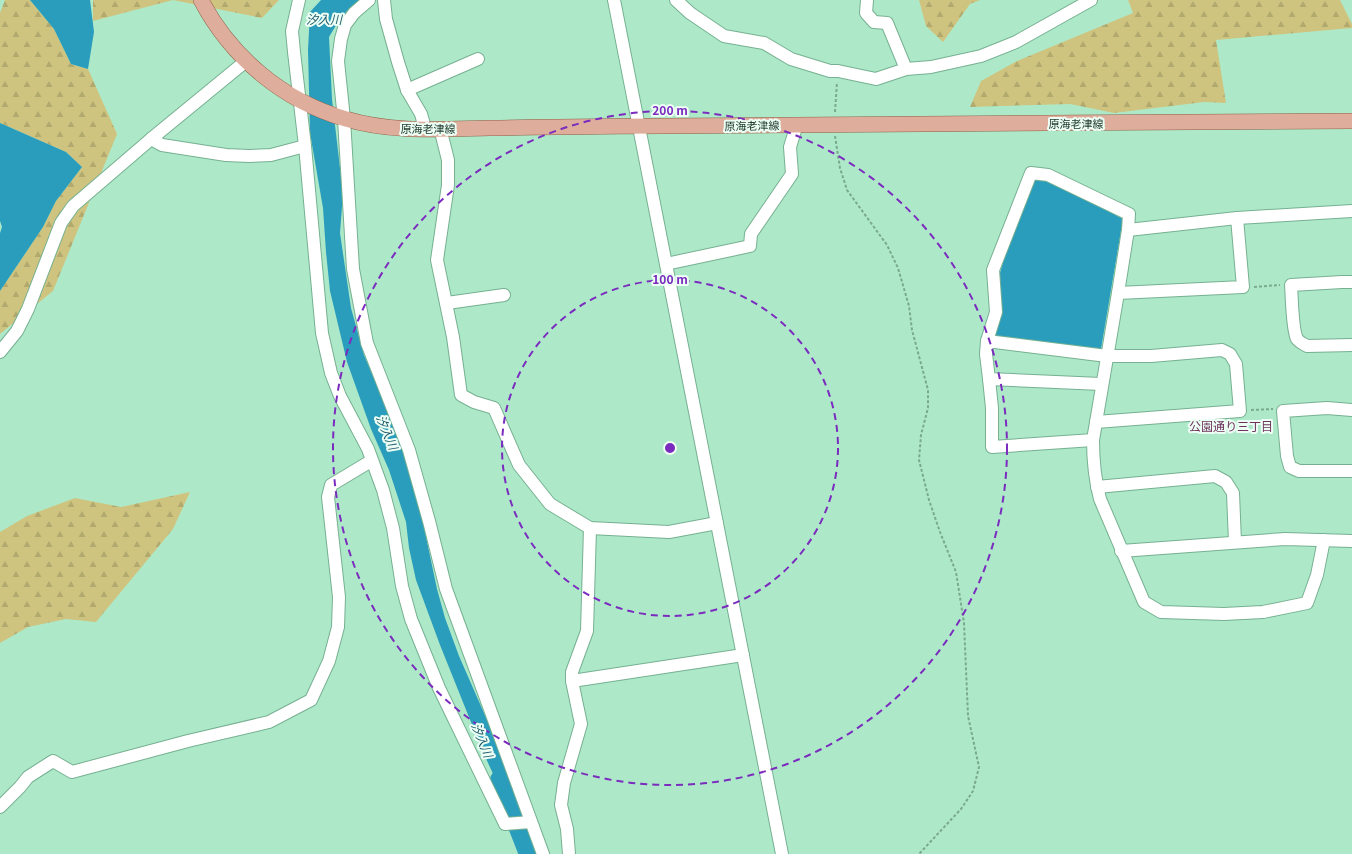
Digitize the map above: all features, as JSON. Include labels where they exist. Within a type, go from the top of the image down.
[{"type":"main road","name":"原海老津線","points":[[201,0],[210,17],[225,38],[246,61],[280,89],[299,100],[342,118],[389,128],[1352,121]]},
{"type":"street","points":[[299,0],[292,30],[305,146],[322,333],[331,373],[340,396],[368,449],[371,461],[383,490],[393,528],[402,586],[411,619],[439,688],[505,824],[531,822]]},
{"type":"street","points":[[369,0],[354,13],[345,25],[341,39],[338,61],[353,269],[367,343],[408,450],[429,521],[446,589],[543,854]]},
{"type":"street","points":[[384,0],[386,19],[398,62],[407,90],[421,114],[425,128]]},
{"type":"street","points":[[614,0],[782,854]]},
{"type":"street","points":[[676,0],[690,14],[724,36],[764,43],[791,59],[830,71],[838,71],[876,79],[906,69],[931,67],[980,56],[1016,42],[1091,0]]},
{"type":"street","points":[[867,0],[866,13],[874,22],[887,23],[906,69]]},
{"type":"street","points":[[407,90],[478,59]]},
{"type":"street","points":[[0,352],[17,331],[61,223],[73,206],[151,139],[246,61]]},
{"type":"street","points":[[666,264],[750,246],[751,234],[792,174],[790,147],[796,124]]},
{"type":"street","points":[[440,128],[448,160],[448,185],[438,260],[453,337],[461,395],[474,402],[494,408],[519,465],[550,504],[590,528],[669,532],[717,523]]},
{"type":"street","points":[[151,139],[162,145],[226,155],[271,155],[305,146]]},
{"type":"street","points":[[1093,440],[992,447],[992,408],[986,354],[987,342],[996,312],[993,270],[1031,174],[1048,174],[1129,214],[1128,230],[1118,293],[1101,384],[1093,440],[1097,487],[1100,499],[1144,602],[1161,612],[1224,614],[1263,612],[1307,603],[1317,575],[1324,540]]},
{"type":"street","points":[[1128,230],[1238,218],[1352,211]]},
{"type":"street","points":[[1118,293],[1243,287],[1238,218]]},
{"type":"street","points":[[1352,282],[1291,285],[1293,317],[1297,338],[1302,344],[1307,346],[1352,345]]},
{"type":"street","points":[[446,303],[504,295]]},
{"type":"street","points":[[987,342],[1107,356],[1151,356],[1222,350],[1230,354],[1236,364],[1240,411],[1096,422]]},
{"type":"street","points":[[989,379],[1101,384]]},
{"type":"street","points":[[1352,410],[1327,408],[1283,411],[1287,456],[1290,467],[1299,472],[1352,471]]},
{"type":"street","points":[[0,807],[28,777],[53,761],[72,772],[188,741],[270,722],[311,700],[329,662],[338,627],[339,597],[328,498],[331,485],[371,461]]},
{"type":"street","points":[[1097,487],[1215,476],[1226,482],[1233,493],[1235,542]]},
{"type":"street","points":[[569,854],[567,829],[561,805],[564,782],[581,724],[572,681],[572,672],[587,631],[590,528]]},
{"type":"street","points":[[1121,551],[1285,539],[1352,541]]},
{"type":"street","points":[[572,681],[743,655]]},
{"type":"path","points":[[838,71],[834,124],[839,162],[847,190],[887,245],[898,268],[909,306],[912,330],[928,390],[928,408],[921,435],[919,460],[929,500],[956,572],[964,623],[968,716],[979,767],[973,791],[961,809],[919,854]]},
{"type":"path","points":[[1243,287],[1291,285]]},
{"type":"path","points":[[1240,411],[1276,408],[1283,411]]},
{"type":"green space","points":[[5,0],[30,0],[54,29],[71,64],[88,69],[117,134],[53,291],[0,334],[0,291],[43,227],[56,201],[82,167],[66,152],[0,123],[0,13]]},
{"type":"green space","points":[[93,0],[173,0],[93,21]]},
{"type":"green space","points":[[173,0],[279,0],[262,18]]},
{"type":"green space","points":[[919,0],[980,0],[970,4],[943,42],[926,26]]},
{"type":"green space","points":[[1128,0],[1340,0],[1352,24],[1352,28],[1216,40],[1226,103],[1204,102],[1114,113],[1070,104],[970,107],[981,81],[1017,61],[1133,13]]},
{"type":"green space","points":[[190,492],[173,529],[96,622],[66,619],[28,627],[0,643],[0,532],[27,516],[75,498],[121,507]]},
{"type":"water","points":[[30,0],[90,0],[94,32],[88,69],[71,64],[54,29]]},
{"type":"water","name":"汐入川","points":[[321,0],[359,0],[341,17],[329,37],[332,99],[343,194],[340,233],[351,308],[364,355],[401,441],[417,494],[437,589],[445,618],[459,656],[491,729],[527,818],[517,820],[500,789],[483,752],[440,645],[416,580],[409,548],[406,522],[389,470],[371,429],[347,362],[330,291],[323,208],[310,133],[308,50],[310,12]]},
{"type":"water","points":[[0,123],[66,152],[82,167],[56,201],[43,227],[0,291],[0,233],[2,227],[0,221]]},
{"type":"water","points":[[1034,178],[1046,179],[1123,219],[1101,349],[995,337],[1001,312],[1000,273],[1006,252]]},
{"type":"waterway","name":"汐入川","points":[[500,780],[529,854]]},
{"type":"district","name":"公園通り三丁目","points":[[1231,425]]}]
